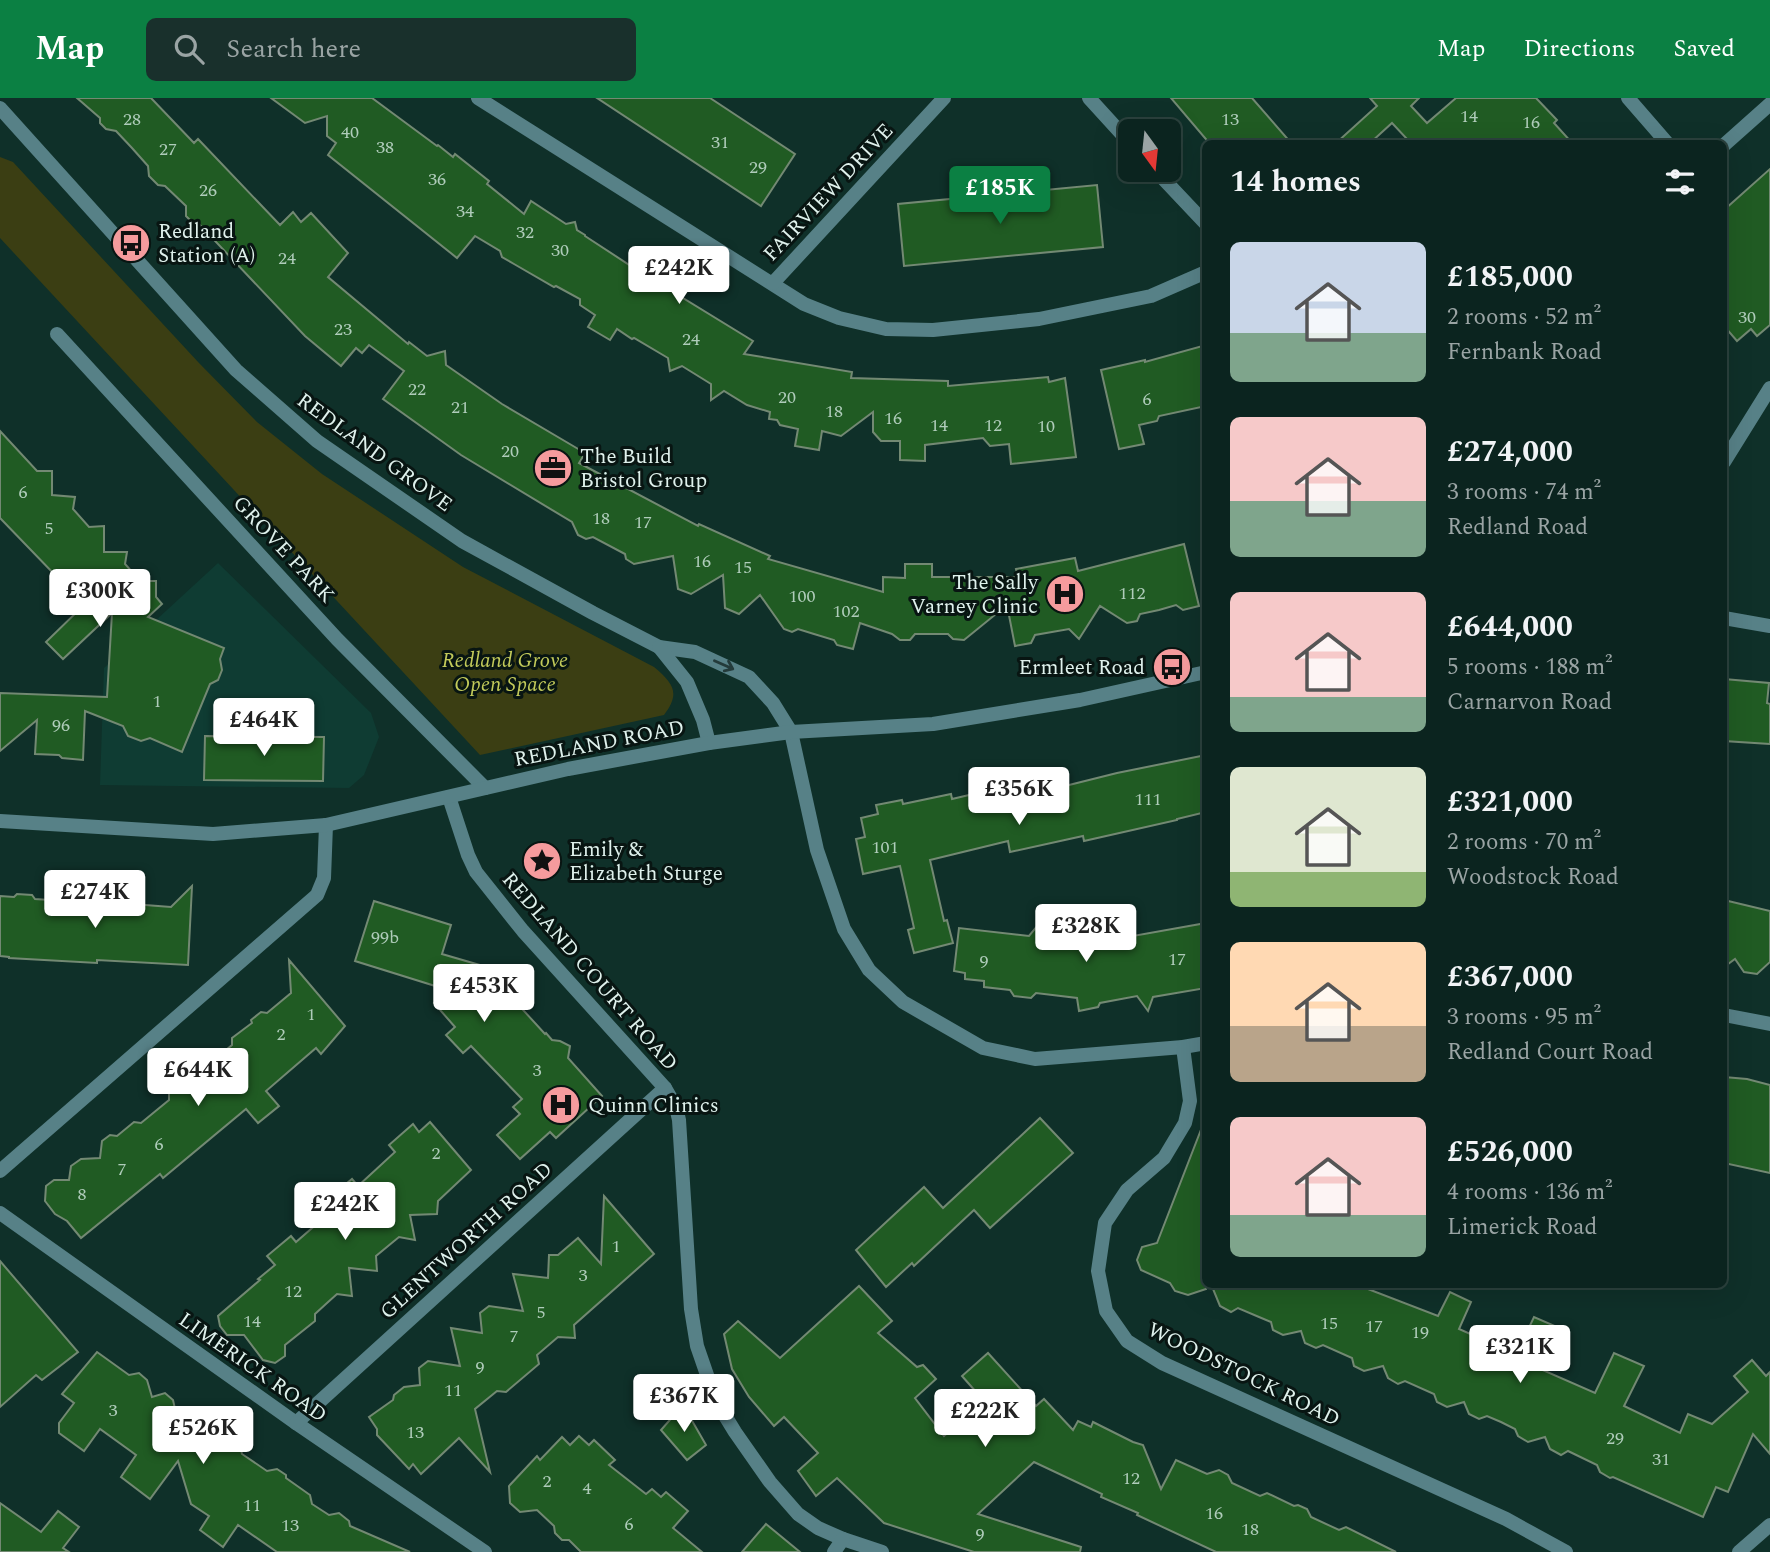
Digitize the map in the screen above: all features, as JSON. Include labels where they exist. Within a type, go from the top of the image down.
[{"type":"street","points":[[478,98],[804,304],[839,318],[887,329],[933,330],[1039,319],[1151,296],[1202,274]]},
{"type":"street","name":"FAIRVIEW DRIVE","points":[[773,283],[944,98]]},
{"type":"street","points":[[1089,98],[1118,130]]},
{"type":"street","points":[[1628,98],[1665,140]]},
{"type":"street","points":[[1727,142],[1770,104]]},
{"type":"street","name":"REDLAND GROVE","points":[[0,108],[236,370],[317,441],[463,541],[593,613],[659,647],[695,652],[749,677],[774,703],[791,732],[817,850],[844,929],[869,970],[903,1002],[983,1048],[1035,1059],[1202,1044]]},
{"type":"street","points":[[1167,182],[1202,220]]},
{"type":"street","name":"GROVE PARK","points":[[57,334],[337,639],[485,788]]},
{"type":"street","points":[[1727,453],[1770,388]]},
{"type":"street","points":[[1727,619],[1770,626]]},
{"type":"street","name":"REDLAND GROVE","points":[[659,647],[687,682],[703,720],[709,743]]},
{"type":"street","name":"REDLAND ROAD","points":[[0,821],[213,834],[327,825],[568,769],[709,743],[791,732],[933,724],[1080,700],[1202,673]]},
{"type":"street","name":"REDLAND COURT ROAD","points":[[449,797],[467,855],[476,872],[523,931],[665,1088],[676,1107],[680,1120],[691,1309],[697,1346],[716,1401],[770,1482],[798,1514],[818,1528],[882,1552]]},
{"type":"street","points":[[0,1171],[317,895],[324,878],[327,825]]},
{"type":"street","points":[[1727,1017],[1770,1024]]},
{"type":"street","name":"WOODSTOCK ROAD","points":[[1183,1047],[1190,1101],[1185,1123],[1164,1158],[1127,1190],[1105,1223],[1098,1271],[1106,1311],[1127,1341],[1162,1363],[1506,1519],[1566,1552]]},
{"type":"street","name":"GLENTWORTH ROAD","points":[[296,1423],[665,1088]]},
{"type":"street","name":"LIMERICK ROAD","points":[[0,1213],[296,1423],[485,1552]]},
{"type":"street","points":[[1739,1552],[1770,1525]]},
{"type":"street","points":[[834,1552],[843,1539]]},
{"type":"shaded area","points":[[218,563],[371,713],[379,737],[364,775],[349,788],[100,785],[104,668]]},
{"type":"green space","name":"Redland Grove Open Space","points":[[0,157],[13,162],[257,422],[322,474],[463,567],[654,667],[673,689],[672,700],[664,715],[480,755],[0,238]]},
{"type":"building","points":[[77,98],[151,98],[194,143],[198,139],[280,225],[293,212],[301,222],[311,213],[348,253],[328,277],[408,344],[409,342],[427,356],[445,351],[446,365],[502,404],[585,453],[579,463],[698,526],[699,524],[770,556],[768,559],[883,592],[883,577],[905,578],[905,564],[932,564],[932,577],[1018,577],[1016,569],[1075,558],[1078,571],[1184,544],[1199,606],[1183,610],[1176,605],[1140,614],[1137,621],[1127,623],[1100,606],[1079,639],[1069,629],[1035,635],[1031,643],[1015,646],[1007,605],[964,640],[953,639],[948,634],[915,634],[910,640],[900,640],[892,634],[860,623],[853,649],[798,629],[792,632],[784,629],[760,595],[739,614],[725,608],[723,575],[691,594],[678,589],[673,556],[634,564],[626,559],[625,554],[593,537],[586,539],[578,535],[572,522],[461,455],[383,399],[404,371],[369,345],[362,353],[356,348],[341,366],[305,336],[200,225],[195,225],[186,216],[186,206],[165,186],[158,185],[149,176],[148,166],[132,148],[116,131],[106,129],[100,123],[100,118]]},
{"type":"building","points":[[271,98],[372,98],[453,157],[455,154],[524,214],[531,201],[566,224],[575,222],[577,230],[585,236],[637,270],[654,274],[657,282],[753,341],[744,354],[852,372],[851,378],[948,381],[948,386],[1048,377],[1049,382],[1065,378],[1076,457],[1011,464],[1009,444],[990,446],[983,438],[925,445],[925,461],[900,460],[900,441],[881,441],[873,432],[873,412],[841,436],[822,431],[819,450],[795,446],[798,429],[780,425],[777,420],[769,419],[770,412],[747,405],[724,391],[711,400],[711,384],[682,366],[670,371],[668,358],[617,329],[610,340],[588,327],[595,315],[580,305],[580,299],[502,257],[500,251],[475,236],[457,258],[328,155],[336,143],[327,136],[327,116],[305,123]]},
{"type":"building","points":[[597,98],[710,98],[795,154],[761,206]]},
{"type":"building","points":[[1171,98],[1252,98],[1289,140],[1207,140]]},
{"type":"building","points":[[1370,98],[1419,98],[1411,106],[1427,123],[1456,98],[1536,98],[1557,120],[1554,123],[1569,140],[1408,140],[1392,123],[1373,140],[1339,140],[1377,106]]},
{"type":"building","points":[[1770,169],[1770,325],[1757,336],[1751,329],[1737,341],[1727,329],[1727,207]]},
{"type":"building","points":[[1097,185],[1103,247],[904,266],[898,204]]},
{"type":"building","points":[[1202,346],[1202,407],[1159,416],[1157,421],[1139,425],[1144,444],[1119,449],[1101,370],[1145,362]]},
{"type":"building","points":[[0,431],[37,471],[52,471],[52,495],[75,497],[73,509],[89,527],[104,526],[104,552],[127,552],[125,564],[133,573],[142,581],[156,581],[156,597],[162,604],[148,617],[224,648],[218,680],[210,684],[182,752],[150,738],[141,741],[128,736],[123,726],[85,711],[83,760],[35,754],[37,720],[0,751],[0,693],[107,697],[112,613],[63,659],[46,642],[84,605],[0,518]]},
{"type":"building","points":[[1727,679],[1769,683],[1767,703],[1770,704],[1770,744],[1727,741]]},
{"type":"building","points":[[205,736],[324,737],[323,781],[204,780]]},
{"type":"building","points":[[1202,756],[1202,813],[1084,841],[1083,836],[1010,852],[1008,841],[930,860],[944,921],[947,920],[953,943],[914,953],[908,930],[914,928],[900,866],[863,874],[856,839],[865,837],[861,818],[878,814],[876,805],[902,800],[903,804],[951,794],[952,799],[986,791],[987,798],[1036,787],[1037,793]]},
{"type":"building","points":[[192,886],[188,965],[97,960],[97,963],[0,956],[0,896],[32,895],[35,899],[79,902],[83,898],[117,898],[128,899],[132,904],[171,907]]},
{"type":"building","points":[[374,901],[451,925],[442,954],[483,966],[545,1034],[552,1040],[570,1046],[568,1058],[602,1096],[556,1138],[550,1132],[520,1159],[497,1135],[520,1114],[513,1107],[522,1099],[471,1046],[463,1053],[446,1035],[455,1027],[434,1003],[448,990],[355,961]]},
{"type":"building","points":[[1727,901],[1770,911],[1770,962],[1757,974],[1744,972],[1735,959],[1727,965]]},
{"type":"building","points":[[1048,913],[1053,924],[1062,925],[1059,948],[1079,945],[1082,948],[1202,924],[1202,989],[1153,997],[1148,1011],[1137,996],[1100,1003],[1098,1007],[1079,1011],[1077,998],[1036,993],[1031,998],[1014,996],[1010,990],[984,987],[984,981],[965,979],[965,973],[954,971],[959,928],[1029,936]]},
{"type":"building","points":[[289,960],[345,1026],[321,1054],[316,1048],[266,1091],[279,1106],[258,1123],[246,1109],[163,1178],[160,1174],[81,1238],[45,1201],[46,1186],[54,1180],[69,1180],[71,1166],[81,1159],[100,1158],[102,1141],[110,1135],[117,1136],[134,1122],[141,1123],[169,1100],[169,1093],[199,1067],[204,1068],[232,1045],[232,1038],[252,1023],[251,1020],[261,1012],[267,1013],[291,993]]},
{"type":"building","points":[[1727,1077],[1770,1085],[1770,1173],[1727,1164]]},
{"type":"building","points":[[1040,1118],[1073,1153],[990,1228],[974,1210],[914,1266],[912,1263],[886,1287],[856,1250],[924,1187],[943,1208]]},
{"type":"building","points":[[430,1122],[471,1170],[438,1201],[437,1214],[410,1215],[415,1240],[399,1237],[376,1256],[377,1271],[349,1268],[352,1296],[337,1294],[315,1314],[315,1321],[285,1345],[285,1356],[275,1363],[263,1360],[244,1335],[227,1335],[220,1326],[218,1316],[275,1265],[267,1256],[291,1236],[296,1242],[335,1208],[328,1199],[352,1179],[358,1186],[395,1152],[389,1145],[413,1124],[419,1132]]},
{"type":"building","points":[[1202,1127],[1202,1288],[1206,1289],[1188,1295],[1175,1291],[1170,1283],[1141,1270],[1137,1260],[1142,1247],[1157,1243]]},
{"type":"building","points":[[604,1196],[654,1254],[574,1325],[575,1338],[558,1337],[537,1355],[539,1364],[506,1392],[497,1391],[475,1409],[490,1472],[459,1438],[421,1474],[413,1464],[409,1469],[377,1435],[377,1429],[369,1417],[393,1400],[394,1395],[404,1387],[420,1385],[419,1368],[428,1361],[460,1366],[451,1328],[482,1333],[480,1313],[489,1306],[523,1311],[513,1274],[548,1278],[549,1255],[558,1255],[578,1238],[601,1264]]},
{"type":"building","points":[[0,1261],[78,1352],[42,1380],[36,1375],[0,1407]]},
{"type":"building","points":[[859,1286],[892,1321],[878,1333],[917,1367],[923,1365],[936,1379],[915,1398],[944,1436],[984,1401],[962,1376],[988,1353],[1036,1406],[1044,1399],[1073,1430],[1078,1421],[1091,1427],[1093,1422],[1143,1445],[1161,1489],[1176,1460],[1207,1474],[1219,1470],[1228,1475],[1232,1483],[1260,1496],[1267,1493],[1294,1506],[1298,1505],[1307,1509],[1311,1517],[1339,1530],[1346,1527],[1396,1552],[1216,1552],[1034,1462],[978,1514],[1081,1547],[1080,1552],[974,1552],[884,1523],[837,1478],[816,1496],[798,1471],[818,1453],[784,1417],[774,1426],[749,1397],[732,1369],[724,1334],[738,1321],[780,1358]]},
{"type":"building","points":[[1213,1288],[1365,1288],[1438,1316],[1450,1292],[1471,1302],[1459,1329],[1504,1349],[1514,1328],[1526,1334],[1534,1317],[1557,1327],[1538,1368],[1595,1393],[1614,1353],[1644,1366],[1624,1406],[1680,1433],[1688,1414],[1712,1424],[1748,1392],[1734,1376],[1752,1360],[1766,1376],[1770,1372],[1770,1454],[1753,1434],[1728,1492],[1716,1487],[1703,1517],[1610,1478],[1600,1472],[1597,1465],[1568,1451],[1561,1455],[1550,1449],[1545,1437],[1528,1442],[1518,1436],[1515,1429],[1501,1422],[1487,1416],[1479,1419],[1469,1414],[1464,1402],[1447,1407],[1437,1402],[1434,1394],[1405,1381],[1398,1384],[1388,1378],[1383,1366],[1364,1371],[1354,1366],[1352,1358],[1323,1345],[1316,1348],[1305,1343],[1301,1331],[1283,1335],[1273,1330],[1271,1322],[1238,1308],[1231,1312],[1220,1306]]},
{"type":"building","points":[[97,1352],[129,1375],[139,1373],[147,1380],[152,1397],[165,1393],[184,1417],[195,1423],[206,1421],[240,1446],[242,1454],[267,1471],[277,1469],[286,1475],[286,1478],[310,1495],[312,1504],[329,1515],[339,1513],[349,1521],[350,1526],[410,1552],[277,1552],[238,1525],[223,1547],[200,1530],[209,1516],[191,1504],[178,1461],[150,1499],[121,1477],[136,1455],[100,1429],[84,1451],[59,1433],[59,1423],[74,1403],[62,1394]]},
{"type":"building","points":[[683,1405],[706,1445],[687,1460],[661,1430]]},
{"type":"building","points":[[579,1436],[589,1445],[594,1440],[615,1460],[609,1465],[646,1494],[652,1489],[661,1497],[666,1492],[688,1511],[673,1528],[702,1552],[581,1552],[569,1540],[562,1540],[555,1533],[554,1526],[537,1510],[520,1512],[510,1503],[509,1486],[537,1456],[540,1460],[562,1437],[570,1445]]},
{"type":"building","points":[[0,1503],[41,1532],[58,1511],[79,1527],[63,1548],[69,1552],[0,1552]]},
{"type":"building","points":[[766,1524],[800,1552],[742,1552]]},
{"type":"place","name":"Redland Station (A)","points":[[131,243]]},
{"type":"place","name":"The Build Bristol Group","points":[[553,468]]},
{"type":"place","name":"The Sally Varney Clinic","points":[[1065,594]]},
{"type":"place","name":"Ermleet Road","points":[[1172,667]]},
{"type":"place","name":"Emily & Elizabeth Sturge","points":[[542,861]]},
{"type":"place","name":"Quinn Clinics","points":[[561,1105]]}]
